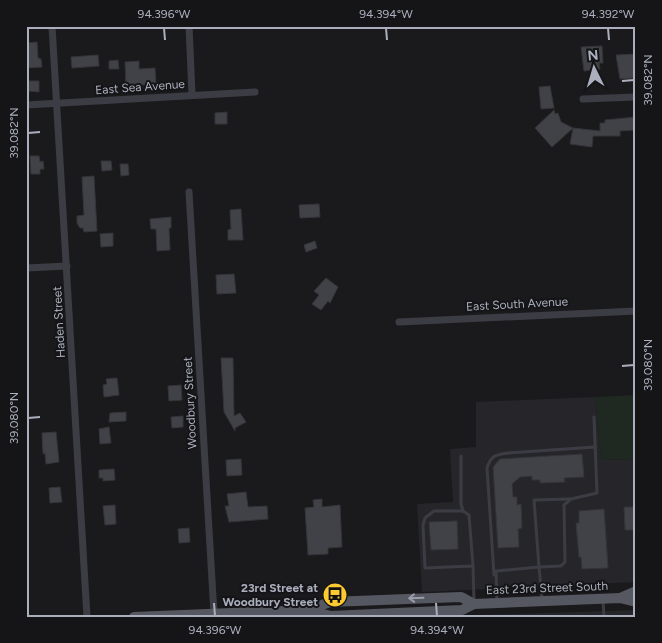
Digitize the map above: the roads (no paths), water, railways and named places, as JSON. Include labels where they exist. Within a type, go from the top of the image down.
[{"type":"main road","name":"East 23rd Street South","points":[[620,598],[636,591]]},
{"type":"main road","name":"East 23rd Street South","points":[[302,612],[330,602],[390,599],[461,597],[474,604]]},
{"type":"main road","name":"East 23rd Street South","points":[[134,617],[302,612],[331,616],[391,615],[462,610],[474,604],[620,598],[636,602]]},
{"type":"street","name":"Haden Street","points":[[52,26],[87,617]]},
{"type":"street","points":[[189,26],[192,94]]},
{"type":"street","name":"East Sea Avenue","points":[[26,105],[192,94],[255,92]]},
{"type":"street","points":[[583,99],[636,97]]},
{"type":"street","name":"Woodbury Street","points":[[189,192],[214,615]]},
{"type":"street","points":[[26,268],[67,266]]},
{"type":"street","name":"East South Avenue","points":[[399,322],[636,311]]},
{"type":"street","points":[[390,599],[391,615]]},
{"type":"lane","points":[[543,602],[534,500],[570,498],[597,493],[594,417]]},
{"type":"lane","points":[[497,603],[487,468],[490,458],[495,455],[508,453],[596,447]]},
{"type":"lane","points":[[461,456],[461,504],[463,511]]},
{"type":"lane","points":[[494,575],[499,569],[561,566],[565,562],[563,510],[564,505],[570,498]]},
{"type":"lane","points":[[473,566],[425,568],[424,518],[434,511],[463,511],[469,515],[473,566],[474,604]]},
{"type":"lane","points":[[603,599],[604,617]]},
{"type":"place","name":"23rd Street at Woodbury Street","points":[[335,595]]}]
